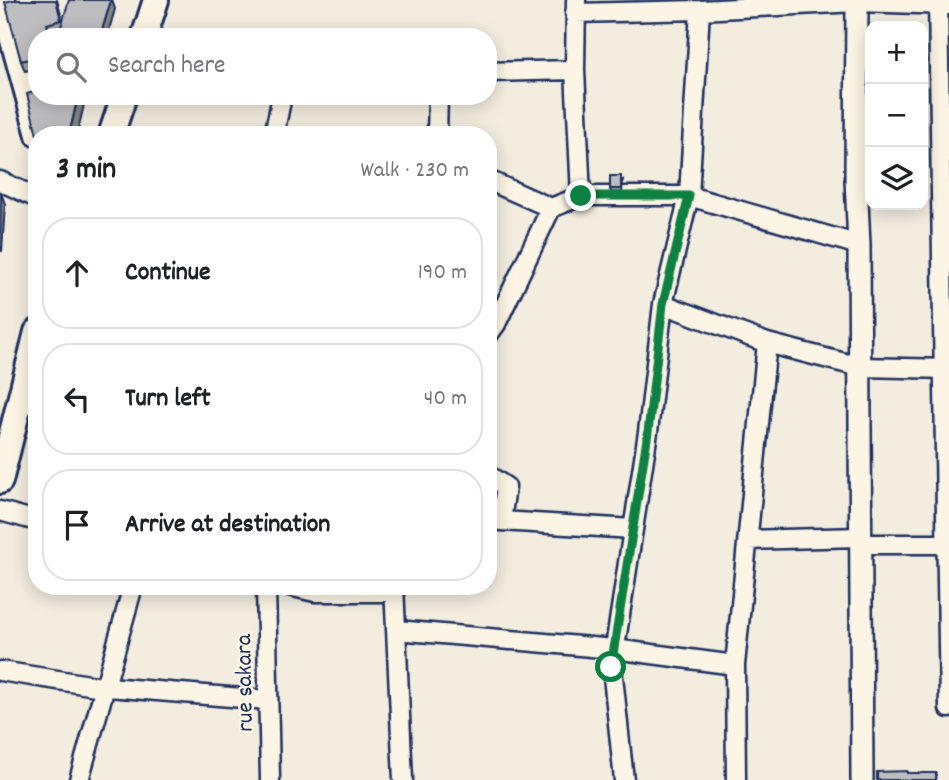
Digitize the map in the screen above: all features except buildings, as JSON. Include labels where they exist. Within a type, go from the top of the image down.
[{"type":"main road","points":[[2,0],[28,95]]},
{"type":"main road","points":[[147,28],[156,0]]},
{"type":"main road","points":[[31,105],[37,126]]},
{"type":"main road","points":[[114,126],[121,105]]},
{"type":"main road","points":[[0,481],[28,374]]},
{"type":"main road","points":[[26,383],[28,378]]},
{"type":"street","points":[[857,1],[863,179],[859,245],[862,780]]},
{"type":"street","points":[[581,196],[575,6],[700,10],[857,1],[941,3],[938,179],[946,369],[949,708]]},
{"type":"street","points":[[624,780],[611,667],[648,432],[663,304],[689,196],[700,10]]},
{"type":"street","points":[[497,72],[575,70]]},
{"type":"street","points":[[277,126],[280,105]]},
{"type":"street","points":[[437,126],[438,105]]},
{"type":"street","points":[[0,181],[28,194]]},
{"type":"street","points":[[497,184],[551,208]]},
{"type":"street","points":[[497,315],[551,208],[581,196],[689,196],[859,245]]},
{"type":"street","points":[[663,304],[767,343],[860,367],[946,369]]},
{"type":"street","points":[[736,780],[735,665],[767,343]]},
{"type":"street","points":[[497,481],[506,487],[501,521],[633,529]]},
{"type":"street","points":[[0,511],[28,519]]},
{"type":"street","points":[[748,540],[948,544]]},
{"type":"street","points":[[79,780],[130,595]]},
{"type":"street","name":"rue sakara","points":[[266,595],[270,780]]},
{"type":"street","points":[[394,595],[403,780]]},
{"type":"street","points":[[396,629],[614,649],[735,665]]},
{"type":"street","points":[[0,671],[96,686],[267,700]]},
{"type":"route","points":[[581,196],[689,196],[663,304],[648,432],[611,667]]}]
